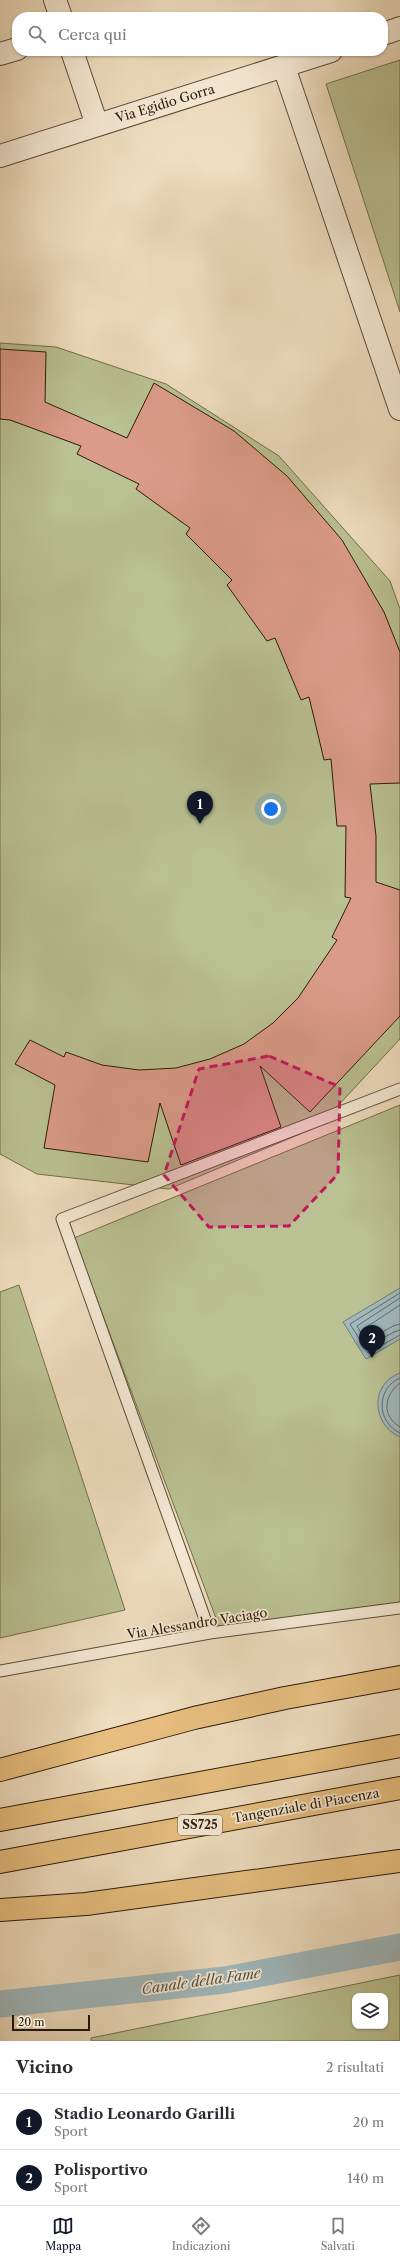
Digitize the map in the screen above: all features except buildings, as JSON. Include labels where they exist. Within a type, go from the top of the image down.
[{"type":"highway","points":[[0,1770],[194,1718],[285,1698],[400,1677]]},
{"type":"highway","points":[[0,1820],[400,1746]]},
{"type":"highway","name":"Tangenziale di Piacenza","points":[[0,1862],[400,1788]]},
{"type":"highway","points":[[0,1910],[86,1904],[400,1860]]},
{"type":"street","points":[[55,0],[59,12]]},
{"type":"street","points":[[388,32],[400,28]]},
{"type":"street","points":[[0,54],[12,50]]},
{"type":"street","points":[[74,56],[97,125]]},
{"type":"street","name":"Via Egidio Gorra","points":[[0,156],[316,56]]},
{"type":"street","points":[[284,67],[400,409]]},
{"type":"lane","points":[[210,1633],[62,1219],[400,1089]]},
{"type":"lane","name":"Via Alessandro Vaciago","points":[[0,1671],[210,1633],[400,1608]]},
{"type":"highlighted area","points":[[269,1056],[340,1087],[338,1174],[289,1226],[209,1227],[164,1175],[199,1069]]},
{"type":"green space","points":[[400,60],[400,312],[326,84]]},
{"type":"green space","points":[[0,343],[56,347],[166,384],[279,456],[390,581],[400,609],[400,1039],[319,1126],[169,1189],[37,1174],[0,1154]]},
{"type":"green space","points":[[400,1105],[400,1603],[220,1629],[74,1238]]},
{"type":"green space","points":[[19,1285],[125,1610],[0,1638],[0,1292]]},
{"type":"green space","points":[[400,1975],[400,2041],[91,2041],[91,2038]]},
{"type":"water","points":[[400,1288],[400,1339],[366,1359],[343,1322]]},
{"type":"water","points":[[400,1373],[400,1437],[391,1431],[384,1423],[378,1405],[379,1395],[383,1386],[390,1378]]},
{"type":"waterway","name":"Canale della Fame","points":[[0,2004],[225,1980],[400,1947]]},
{"type":"place","name":"Stadio Leonardo Garilli","points":[[200,824]]},
{"type":"place","name":"Polisportivo","points":[[372,1358]]}]
